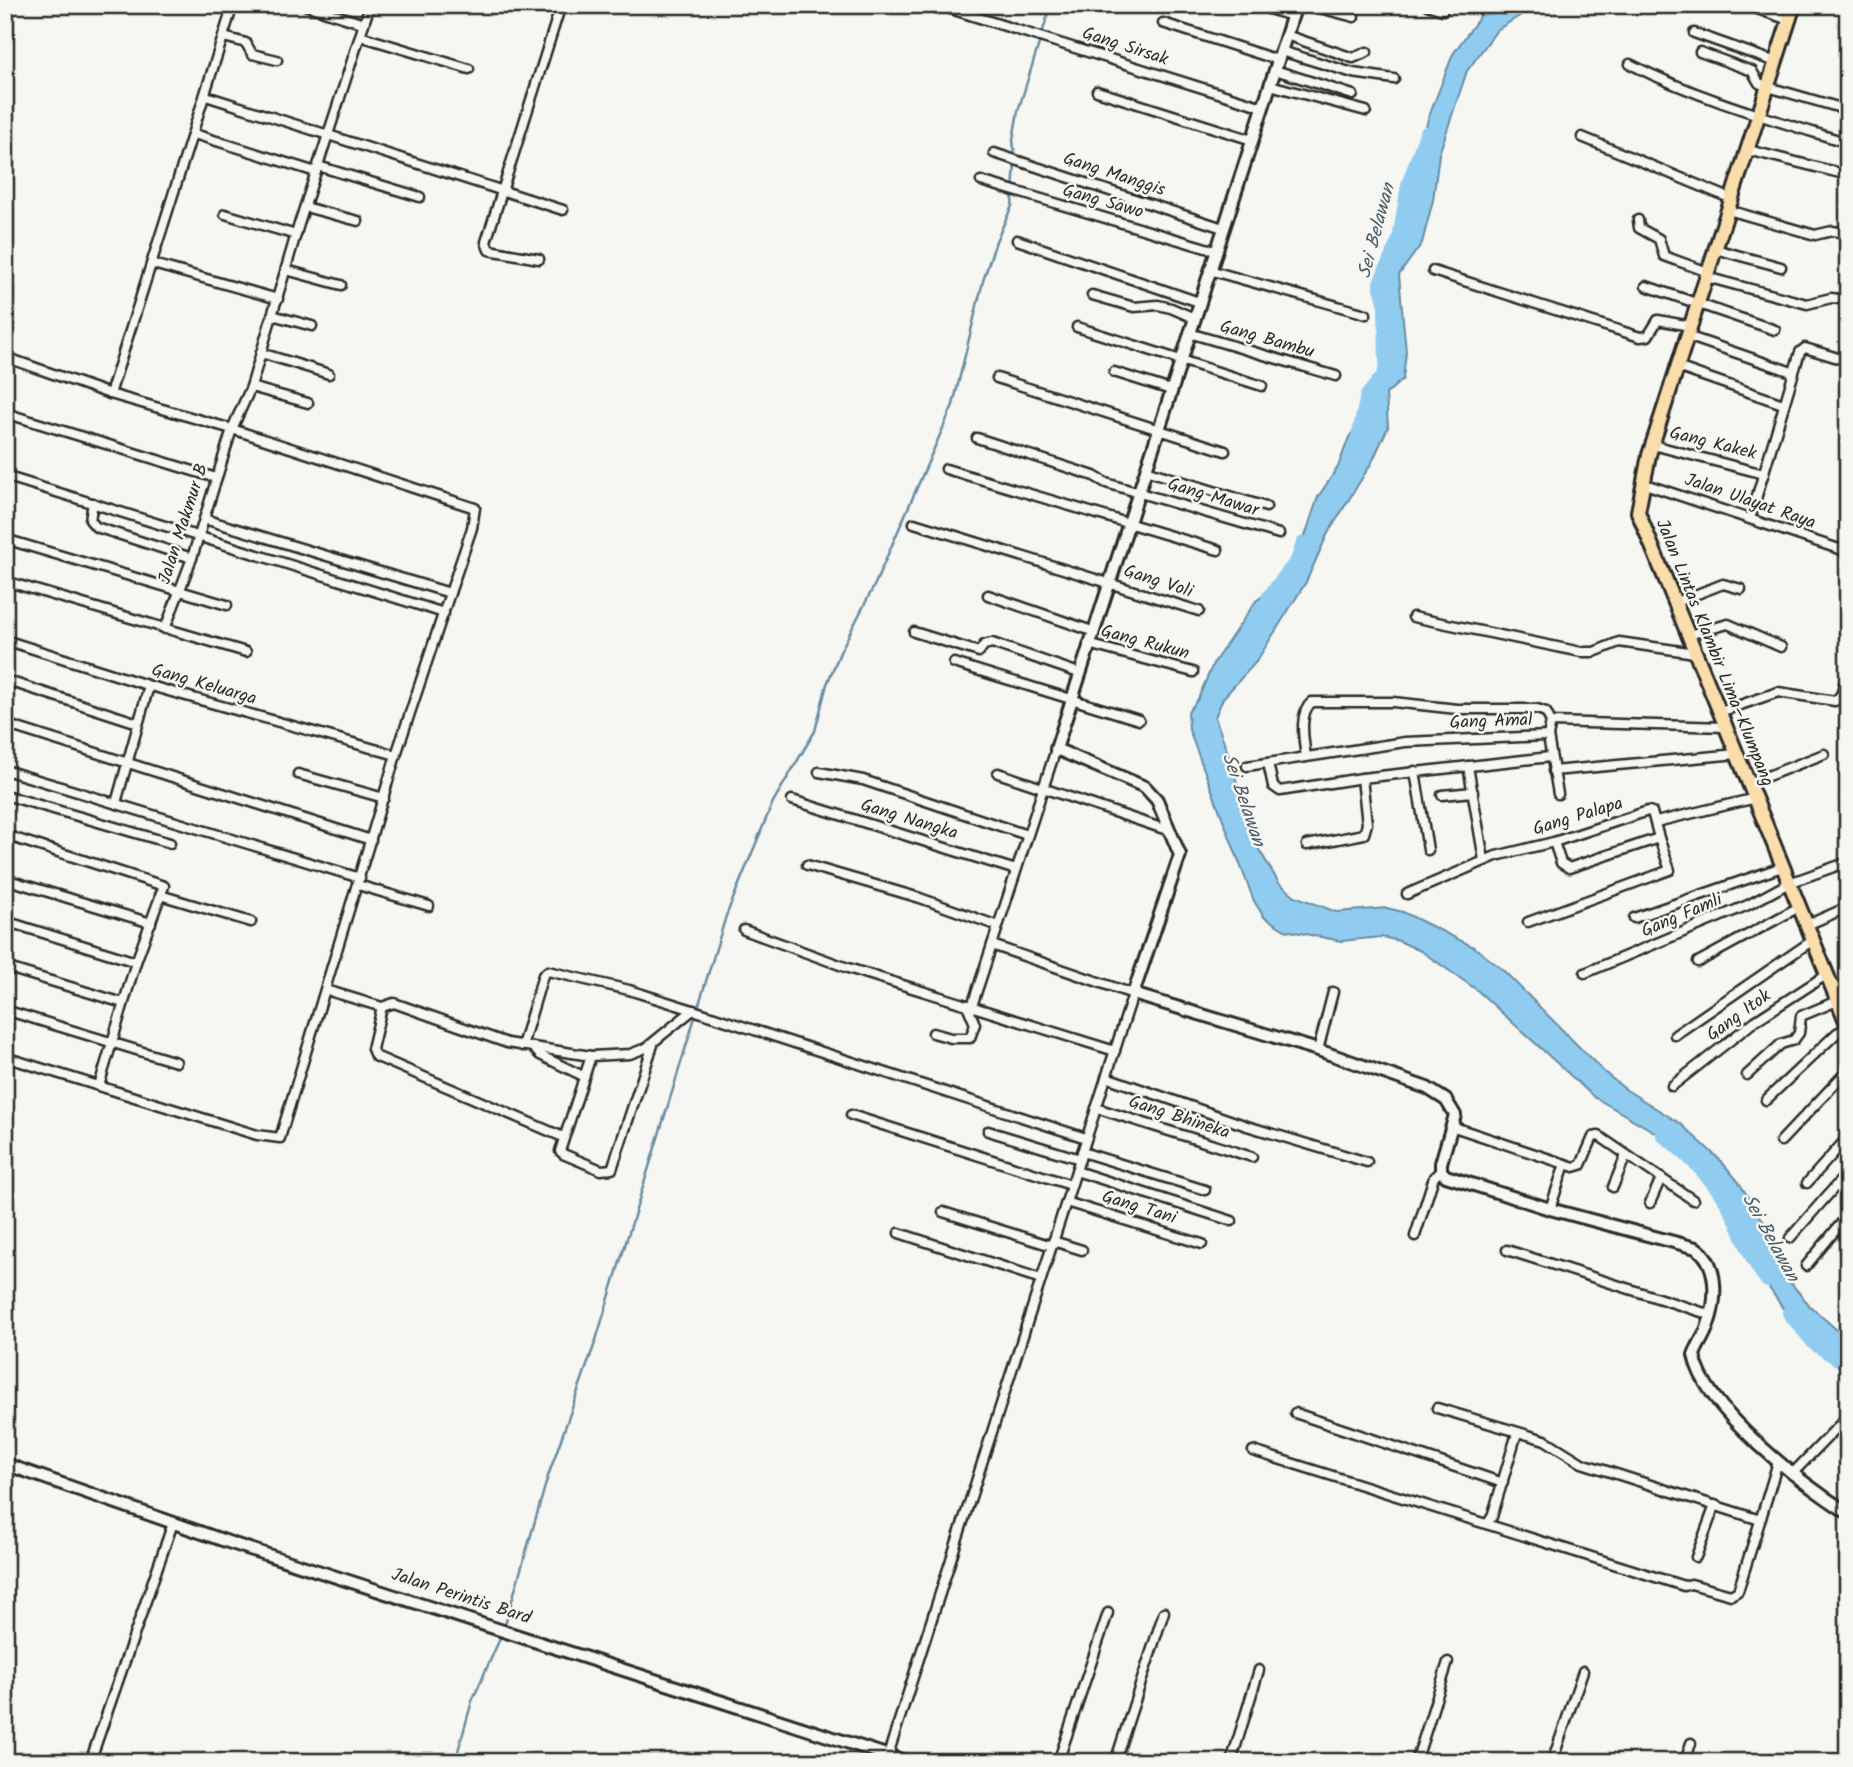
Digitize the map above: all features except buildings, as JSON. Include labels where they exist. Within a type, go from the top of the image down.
[{"type":"main road","name":"Jalan Lintas Klambir Lima–Klumpang","points":[[1794,5],[1688,331],[1642,483],[1638,512],[1848,1026]]},
{"type":"street","points":[[110,394],[233,5]]},
{"type":"street","points":[[305,5],[364,24]]},
{"type":"street","name":"Jalan Makmur B","points":[[165,629],[192,558],[232,429],[251,387],[296,235],[370,5]]},
{"type":"street","points":[[539,259],[486,247],[561,5]]},
{"type":"street","name":"Gang Sirsak","points":[[938,5],[1263,107]]},
{"type":"street","points":[[933,1033],[951,1038],[970,1038],[975,1024],[970,1006],[1056,749],[1294,11],[1256,5]]},
{"type":"street","points":[[1308,5],[1354,18]]},
{"type":"street","points":[[1427,5],[1443,10]]},
{"type":"street","points":[[1746,5],[1789,20]]},
{"type":"street","points":[[1163,23],[1278,60],[1353,95]]},
{"type":"street","points":[[1694,33],[1776,62]]},
{"type":"street","points":[[360,36],[469,69]]},
{"type":"street","points":[[1286,36],[1349,57],[1356,58],[1367,52]]},
{"type":"street","points":[[224,37],[246,43],[252,54],[276,60]]},
{"type":"street","points":[[1700,52],[1752,71],[1759,83],[1768,87],[1848,110]]},
{"type":"street","points":[[1278,60],[1394,79]]},
{"type":"street","points":[[1630,64],[1675,85],[1759,116],[1848,143]]},
{"type":"street","points":[[1270,85],[1366,111]]},
{"type":"street","points":[[1097,91],[1252,140]]},
{"type":"street","points":[[205,96],[563,210]]},
{"type":"street","points":[[194,134],[420,197]]},
{"type":"street","points":[[1582,137],[1730,204],[1815,235],[1832,231],[1848,233]]},
{"type":"street","points":[[1748,150],[1848,175]]},
{"type":"street","name":"Gang Manggis","points":[[994,153],[1223,228]]},
{"type":"street","name":"Gang Sawo","points":[[981,181],[1216,251]]},
{"type":"street","points":[[305,207],[358,220]]},
{"type":"street","points":[[225,214],[296,235]]},
{"type":"street","points":[[1638,220],[1639,228],[1659,239],[1664,256],[1707,274],[1807,304],[1831,298],[1848,300]]},
{"type":"street","points":[[1017,240],[1199,302]]},
{"type":"street","points":[[1716,249],[1781,267]]},
{"type":"street","points":[[153,264],[278,299]]},
{"type":"street","points":[[286,270],[341,285]]},
{"type":"street","points":[[1209,270],[1366,314]]},
{"type":"street","points":[[1433,271],[1640,337],[1648,336],[1658,320],[1793,372]]},
{"type":"street","points":[[1646,286],[1775,330]]},
{"type":"street","points":[[1092,295],[1134,307],[1158,305],[1194,318]]},
{"type":"street","points":[[272,315],[312,326]]},
{"type":"street","points":[[1077,327],[1262,386]]},
{"type":"street","name":"Gang Bambu","points":[[1189,334],[1336,376]]},
{"type":"street","points":[[1750,519],[1800,352],[1805,348],[1848,361]]},
{"type":"street","points":[[261,352],[328,374]]},
{"type":"street","points":[[5,357],[110,394],[232,429],[475,508],[472,528],[396,755],[280,1138],[257,1135],[5,1057]]},
{"type":"street","points":[[1677,367],[1783,404]]},
{"type":"street","points":[[1114,372],[1171,390]]},
{"type":"street","points":[[998,378],[1225,451]]},
{"type":"street","points":[[251,387],[308,403]]},
{"type":"street","points":[[5,413],[216,478]]},
{"type":"street","name":"Gang Mawar","points":[[977,438],[1137,492],[1279,534]]},
{"type":"street","name":"Gang Kakek","points":[[1653,446],[1764,474]]},
{"type":"street","points":[[946,469],[1218,550]]},
{"type":"street","points":[[1144,470],[1266,508]]},
{"type":"street","points":[[5,476],[198,538],[444,612]]},
{"type":"street","name":"Jalan Ulayat Raya","points":[[1642,483],[1848,552]]},
{"type":"street","points":[[93,503],[90,520],[96,527],[192,558]]},
{"type":"street","points":[[204,519],[450,593]]},
{"type":"street","name":"Gang Voli","points":[[915,523],[1199,611]]},
{"type":"street","points":[[5,539],[226,605]]},
{"type":"street","points":[[5,581],[246,652]]},
{"type":"street","points":[[1674,603],[1723,584],[1741,589]]},
{"type":"street","points":[[988,595],[1092,631]]},
{"type":"street","points":[[1413,617],[1581,652],[1594,652],[1602,646],[1619,642],[1695,653]]},
{"type":"street","points":[[1688,635],[1728,624],[1782,647]]},
{"type":"street","points":[[914,632],[979,652],[984,645],[992,643],[1079,673]]},
{"type":"street","name":"Gang Keluarga","points":[[5,640],[149,686],[396,755]]},
{"type":"street","name":"Gang Rukun","points":[[1088,644],[1193,672]]},
{"type":"street","points":[[954,663],[1139,720]]},
{"type":"street","points":[[1720,712],[1778,692],[1835,701],[1841,695],[1848,671]]},
{"type":"street","points":[[5,680],[138,723]]},
{"type":"street","points":[[116,803],[149,686]]},
{"type":"street","points":[[1306,757],[1303,731],[1306,708],[1312,702],[1392,702],[1457,709],[1537,709],[1546,712],[1551,722]]},
{"type":"street","name":"Gang Amal","points":[[1247,766],[1405,742],[1548,736],[1551,722],[1726,727]]},
{"type":"street","points":[[5,724],[371,840]]},
{"type":"street","points":[[1548,736],[1558,794]]},
{"type":"street","points":[[887,1759],[1086,1138],[1180,855],[1157,800],[1145,787],[1056,749]]},
{"type":"street","points":[[1553,771],[1737,754]]},
{"type":"street","points":[[1750,783],[1824,754]]},
{"type":"street","points":[[1268,763],[1273,786],[1278,791],[1415,771],[1550,757]]},
{"type":"street","points":[[1468,766],[1484,860]]},
{"type":"street","points":[[5,770],[116,803],[429,906]]},
{"type":"street","points":[[1415,771],[1428,850]]},
{"type":"street","points":[[819,772],[886,787],[1027,835]]},
{"type":"street","points":[[298,774],[384,798]]},
{"type":"street","points":[[998,774],[1170,831]]},
{"type":"street","points":[[1307,845],[1364,834],[1367,824],[1362,778]]},
{"type":"street","points":[[1442,795],[1472,792]]},
{"type":"street","points":[[5,795],[170,843]]},
{"type":"street","name":"Gang Palapa","points":[[1407,894],[1484,860],[1554,842],[1648,811],[1652,812],[1656,822],[1756,798]]},
{"type":"street","name":"Gang Nangka","points":[[792,800],[1016,870]]},
{"type":"street","points":[[1528,922],[1667,873],[1670,866],[1656,822]]},
{"type":"street","points":[[5,835],[164,886],[136,961],[99,1086]]},
{"type":"street","points":[[1554,842],[1561,863],[1569,868],[1659,838]]},
{"type":"street","name":"Gang Famli","points":[[1585,973],[1748,905],[1789,883],[1848,862]]},
{"type":"street","points":[[807,865],[919,898],[998,926]]},
{"type":"street","points":[[1634,918],[1782,867]]},
{"type":"street","points":[[5,879],[151,923]]},
{"type":"street","points":[[160,895],[251,922]]},
{"type":"street","points":[[1807,925],[1848,906]]},
{"type":"street","points":[[1698,962],[1799,907]]},
{"type":"street","points":[[5,921],[136,961]]},
{"type":"street","points":[[744,930],[848,968],[1115,1051]]},
{"type":"street","points":[[1675,1035],[1813,940]]},
{"type":"street","points":[[992,945],[1133,994],[1318,1050],[1439,1094],[1452,1106],[1455,1115],[1454,1127],[1441,1163],[1441,1171],[1434,1177],[1415,1236]]},
{"type":"street","points":[[5,967],[123,1003]]},
{"type":"street","points":[[522,1046],[543,975],[548,971],[629,990],[1086,1138]]},
{"type":"street","name":"Gang Itok","points":[[1672,1086],[1755,1021],[1826,975]]},
{"type":"street","points":[[1747,1075],[1781,1044],[1794,1041],[1800,1033],[1801,1016],[1835,996],[1848,983]]},
{"type":"street","points":[[326,990],[382,1007],[394,1003],[522,1046],[590,1056],[630,1054],[653,1045],[694,1011]]},
{"type":"street","points":[[1318,1050],[1333,992]]},
{"type":"street","points":[[382,1007],[372,1049],[375,1056],[563,1137]]},
{"type":"street","points":[[5,1010],[176,1062]]},
{"type":"street","points":[[1766,1100],[1837,1033],[1848,1026]]},
{"type":"street","points":[[590,1056],[560,1151],[601,1170],[612,1169],[653,1045]]},
{"type":"street","points":[[533,1048],[540,1055],[578,1070],[583,1076]]},
{"type":"street","points":[[1781,1141],[1848,1070]]},
{"type":"street","points":[[1106,1077],[1247,1126],[1367,1162]]},
{"type":"street","name":"Gang Bhineka","points":[[1096,1108],[1252,1157]]},
{"type":"street","points":[[850,1115],[1071,1185]]},
{"type":"street","points":[[1454,1127],[1574,1167],[1581,1165],[1595,1136],[1693,1200]]},
{"type":"street","points":[[988,1131],[1205,1190]]},
{"type":"street","points":[[1807,1183],[1848,1137]]},
{"type":"street","points":[[1613,1188],[1626,1155]]},
{"type":"street","points":[[1550,1209],[1564,1164]]},
{"type":"street","points":[[1076,1171],[1232,1221]]},
{"type":"street","points":[[1441,1171],[1452,1179],[1550,1209],[1696,1248],[1705,1254],[1713,1274],[1711,1315],[1705,1334],[1698,1344],[1695,1363],[1743,1431],[1792,1474],[1846,1508]]},
{"type":"street","points":[[1790,1238],[1848,1172]]},
{"type":"street","points":[[1650,1203],[1661,1178]]},
{"type":"street","name":"Gang Tani","points":[[1066,1202],[1202,1244]]},
{"type":"street","points":[[943,1212],[1052,1244],[1082,1250]]},
{"type":"street","points":[[1806,1266],[1848,1215]]},
{"type":"street","points":[[899,1233],[1041,1279]]},
{"type":"street","points":[[1507,1250],[1711,1315]]},
{"type":"street","points":[[1437,1408],[1556,1444],[1582,1463],[1761,1518]]},
{"type":"street","points":[[1295,1413],[1503,1483]]},
{"type":"street","points":[[1792,1474],[1848,1416]]},
{"type":"street","points":[[1487,1524],[1503,1483],[1517,1433]]},
{"type":"street","points":[[1253,1451],[1684,1586],[1691,1584],[1731,1595],[1738,1591],[1778,1462]]},
{"type":"street","name":"Jalan Perintis Bard","points":[[5,1464],[173,1523],[512,1632],[887,1759],[908,1762]]},
{"type":"street","points":[[1696,1558],[1715,1505]]},
{"type":"street","points":[[90,1762],[173,1523]]},
{"type":"street","points":[[1115,1762],[1164,1612]]},
{"type":"street","points":[[1058,1762],[1108,1613]]},
{"type":"street","points":[[1416,1762],[1448,1662]]},
{"type":"street","points":[[1230,1762],[1259,1670]]},
{"type":"street","points":[[1552,1762],[1583,1671]]},
{"type":"street","points":[[1685,1762],[1691,1742]]},
{"type":"water","name":"Sei Belawan","points":[[1488,5],[1537,5],[1497,30],[1467,71],[1439,154],[1433,200],[1422,243],[1399,275],[1406,352],[1403,379],[1386,394],[1388,427],[1372,462],[1327,535],[1306,582],[1256,662],[1223,698],[1215,717],[1232,764],[1251,836],[1279,883],[1295,896],[1336,912],[1387,908],[1403,912],[1474,947],[1502,969],[1604,1072],[1625,1089],[1681,1124],[1721,1161],[1738,1181],[1764,1222],[1774,1255],[1790,1282],[1810,1306],[1848,1340],[1848,1363],[1789,1317],[1759,1273],[1731,1205],[1706,1169],[1658,1134],[1594,1097],[1477,990],[1421,951],[1399,941],[1382,937],[1341,941],[1285,930],[1264,917],[1254,901],[1189,730],[1188,712],[1198,699],[1213,664],[1256,601],[1287,578],[1294,569],[1318,497],[1338,467],[1349,437],[1364,418],[1373,394],[1391,366],[1388,353],[1392,337],[1386,281],[1428,119],[1453,54]]},
{"type":"waterway","points":[[1015,157],[1013,140],[1018,111],[1051,5]]},
{"type":"waterway","name":"Sei Belawan","points":[[1359,438],[1368,396],[1385,375],[1387,365],[1386,301],[1381,283],[1400,240],[1409,185],[1427,134]]},
{"type":"waterway","points":[[504,1628],[548,1476],[596,1340],[726,916],[773,802],[815,731],[827,684],[841,650],[875,584],[953,405],[983,281],[996,241],[1012,206],[1015,163]]},
{"type":"waterway","name":"Sei Belawan","points":[[1269,598],[1298,561],[1304,544]]},
{"type":"waterway","name":"Sei Belawan","points":[[1664,1135],[1693,1160],[1720,1191],[1768,1280]]},
{"type":"waterway","name":"Sei Belawan","points":[[1790,1313],[1815,1343],[1848,1364]]},
{"type":"waterway","points":[[455,1762],[472,1701],[502,1634]]}]
